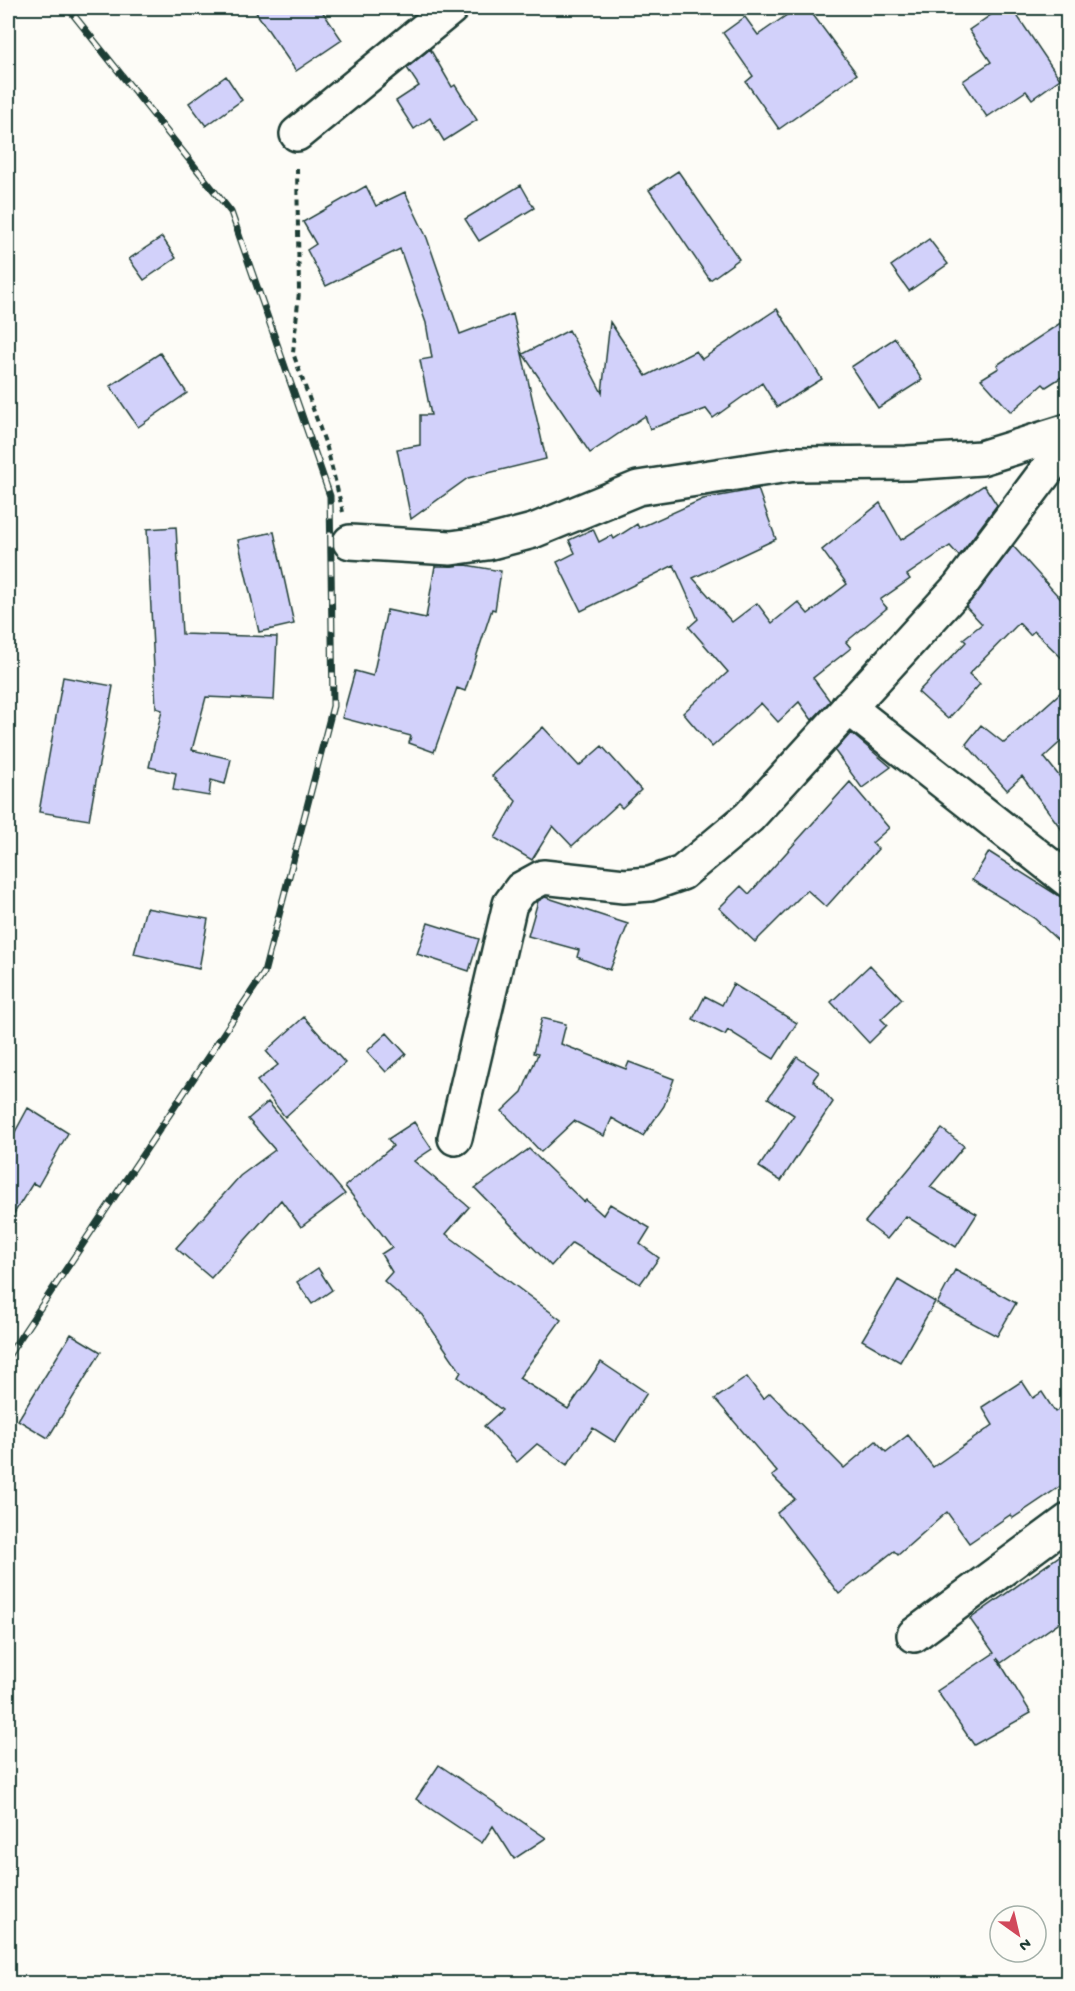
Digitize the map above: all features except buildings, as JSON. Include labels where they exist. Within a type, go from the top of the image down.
[{"type":"street","points":[[297,134],[451,8]]},
{"type":"street","points":[[350,542],[451,548],[487,543],[533,531],[638,488],[795,464],[908,464],[981,458],[1068,431]]},
{"type":"street","points":[[454,1138],[510,904],[521,889],[543,876],[624,886],[650,884],[682,873],[749,817],[958,587],[1068,442]]},
{"type":"street","points":[[848,707],[1068,880]]},
{"type":"street","points":[[914,1635],[1068,1521]]},
{"type":"path","points":[[297,134],[298,292],[293,353],[327,448],[350,542]]},
{"type":"railway","points":[[8,1356],[264,973],[333,706],[330,496],[231,212],[68,8]]}]
